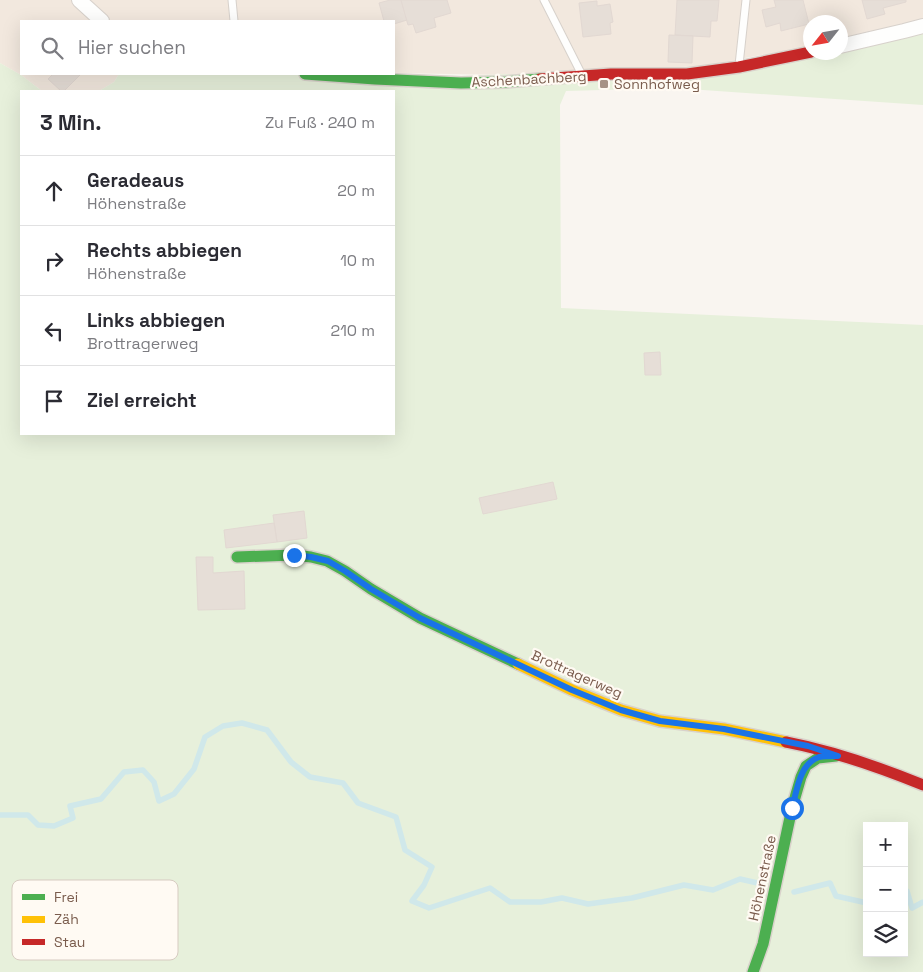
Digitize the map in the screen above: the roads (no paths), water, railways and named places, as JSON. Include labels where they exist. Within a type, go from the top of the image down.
[{"type":"street","points":[[80,0],[101,20]]},
{"type":"street","points":[[848,44],[923,26]]},
{"type":"street","name":"Aschenbachberg","points":[[319,75],[460,83],[506,82],[611,74],[688,74],[739,68],[803,54]]},
{"type":"street","name":"Brottragerweg","points":[[237,557],[294,555],[328,561],[420,618],[572,690],[621,710],[660,721],[724,729],[799,744],[885,770],[923,785]]},
{"type":"street","name":"Höhenstraße","points":[[753,972],[763,944],[792,808],[801,777],[806,766],[818,758],[838,756]]},
{"type":"lane","points":[[232,0],[234,20]]},
{"type":"lane","points":[[544,0],[582,76]]},
{"type":"lane","points":[[739,68],[746,0]]},
{"type":"waterway","points":[[0,815],[28,815],[38,825],[54,826],[73,818],[70,806],[101,799],[124,772],[143,770],[154,782],[159,801],[174,794],[194,769],[205,737],[223,726],[242,723],[267,730],[291,762],[310,777],[343,783],[358,803],[396,817],[405,850],[432,867],[424,885],[412,901],[429,908],[490,888],[510,902],[541,902],[562,898],[588,904],[632,898],[684,885],[713,890],[740,879],[762,884]]},
{"type":"waterway","points":[[794,892],[830,883],[836,896],[863,902]]},
{"type":"waterway","points":[[908,894],[912,908],[923,902]]},
{"type":"place","name":"Sonnhofweg","points":[[604,84]]}]
